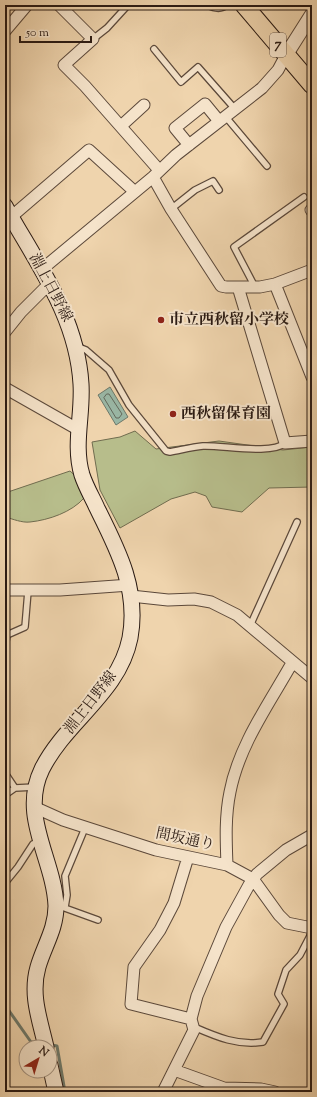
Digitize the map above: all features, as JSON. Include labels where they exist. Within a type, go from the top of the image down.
[{"type":"main road","name":"7","points":[[244,5],[286,55],[309,76]]},
{"type":"main road","name":"淵上日野線","points":[[8,211],[66,315],[76,346],[81,384],[79,454],[82,473],[123,562],[130,590],[132,628],[126,654],[121,666],[106,689],[53,751],[42,768],[35,787],[34,807],[40,842],[54,891],[60,906],[54,927],[39,964],[35,986],[35,1003],[44,1039]]},
{"type":"main road","points":[[53,1079],[56,1092]]},
{"type":"street","points":[[5,31],[27,5]]},
{"type":"street","points":[[59,5],[93,39],[64,65],[121,126],[156,173],[171,209],[221,286],[255,287],[275,284],[312,270]]},
{"type":"street","points":[[41,270],[135,192],[188,145],[262,88],[278,70],[312,14]]},
{"type":"street","points":[[188,145],[175,128],[205,104],[222,119]]},
{"type":"street","points":[[121,126],[144,105]]},
{"type":"street","points":[[8,211],[89,150],[135,192]]},
{"type":"street","points":[[5,332],[21,312],[49,284]]},
{"type":"street","points":[[275,284],[312,377]]},
{"type":"street","points":[[238,287],[285,443],[312,441]]},
{"type":"street","points":[[5,388],[79,430]]},
{"type":"street","points":[[5,590],[130,590],[168,600],[194,599],[210,602],[237,615],[292,663],[312,678]]},
{"type":"street","points":[[227,865],[226,828],[233,778],[252,734],[292,663]]},
{"type":"street","name":"間坂通り","points":[[34,807],[85,828],[156,850],[227,865],[238,869],[253,879],[279,916],[287,923],[312,928]]},
{"type":"street","points":[[163,1092],[194,1030],[192,1023],[197,996],[226,927],[253,879],[286,850],[312,835]]},
{"type":"street","points":[[188,857],[174,902],[160,930],[134,967],[131,1004],[192,1023]]},
{"type":"street","points":[[174,1070],[224,1088],[261,1089],[275,1092]]},
{"type":"lane","points":[[93,39],[107,28],[128,5]]},
{"type":"lane","points":[[207,5],[214,8],[225,7],[227,5]]},
{"type":"lane","points":[[154,49],[181,82],[198,67],[235,109]]},
{"type":"lane","points":[[222,119],[267,166]]},
{"type":"lane","points":[[171,209],[195,190],[213,182],[219,190]]},
{"type":"lane","points":[[255,287],[234,246],[304,197]]},
{"type":"lane","points":[[76,346],[86,350],[109,370],[129,405],[166,451],[170,452],[202,446],[228,446],[254,450],[282,446],[285,443]]},
{"type":"lane","points":[[250,626],[297,522]]},
{"type":"lane","points":[[5,648],[7,635],[25,628],[28,591]]},
{"type":"lane","points":[[5,773],[15,788]]},
{"type":"lane","points":[[5,795],[15,788],[35,787]]},
{"type":"lane","points":[[85,828],[65,876],[67,895],[60,906],[98,920]]},
{"type":"lane","points":[[5,883],[18,867],[33,844],[40,842]]},
{"type":"lane","points":[[192,1023],[225,1040],[250,1044],[263,1042],[284,1004],[278,994],[286,970],[300,955],[312,932]]},
{"type":"green space","points":[[135,431],[156,449],[219,441],[283,450],[312,447],[312,487],[269,488],[242,512],[212,507],[206,496],[195,492],[171,499],[120,528],[100,490],[92,442],[120,437]]},
{"type":"green space","points":[[70,471],[79,479],[84,498],[79,503],[60,514],[30,522],[5,517],[5,493]]},
{"type":"water","points":[[110,387],[128,417],[116,425],[98,395]]},
{"type":"waterway","points":[[5,1005],[29,1039]]},
{"type":"waterway","points":[[58,1052],[65,1092]]},
{"type":"place","name":"市立西秋留小学校","points":[[161,320]]},
{"type":"place","name":"西秋留保育園","points":[[173,414]]}]
